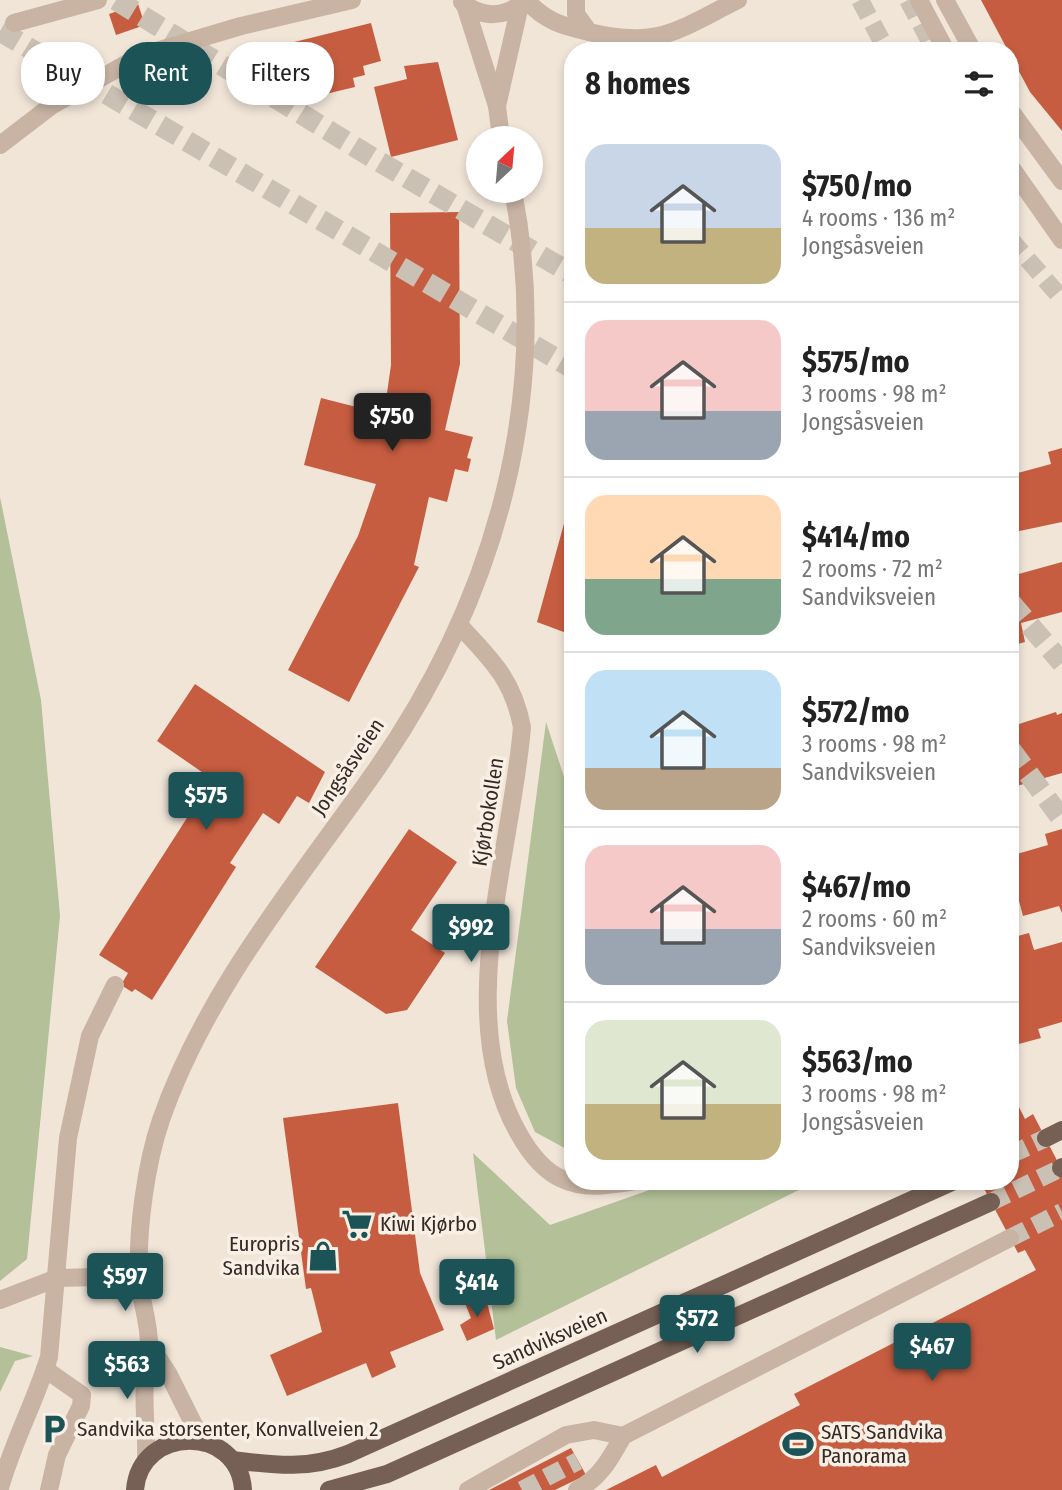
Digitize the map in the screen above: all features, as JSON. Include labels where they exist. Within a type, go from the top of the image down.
[{"type":"main road","points":[[1045,1138],[1062,1130]]},
{"type":"main road","name":"Sandviksveien","points":[[232,1460],[294,1467],[322,1463],[348,1454],[934,1190]]},
{"type":"main road","points":[[329,1490],[387,1474],[991,1202]]},
{"type":"main road","points":[[135,1490],[146,1461],[171,1442],[202,1441],[223,1451],[232,1460],[241,1476],[243,1490]]},
{"type":"street","points":[[15,23],[98,0]]},
{"type":"street","points":[[576,0],[576,14],[589,32]]},
{"type":"street","points":[[523,2],[556,25],[639,41],[667,36],[738,0]]},
{"type":"street","points":[[919,0],[941,42]]},
{"type":"street","points":[[944,0],[968,42]]},
{"type":"street","points":[[0,145],[51,106],[140,56],[241,26],[344,1]]},
{"type":"street","points":[[460,2],[478,13],[493,15],[507,13],[523,2]]},
{"type":"street","points":[[460,2],[497,106],[500,126]]},
{"type":"street","points":[[497,106],[523,2]]},
{"type":"street","points":[[1019,122],[1062,181]]},
{"type":"street","points":[[1019,179],[1062,240]]},
{"type":"street","name":"Jongsåsveien","points":[[146,1461],[145,1381],[149,1344],[139,1276],[142,1232],[156,1137],[188,1055],[238,966],[410,717],[460,626],[484,567],[500,514],[517,421],[525,344],[525,284],[515,203]]},
{"type":"street","name":"Kjørbokollen","points":[[460,626],[497,664],[516,697],[522,727],[520,763],[490,944],[488,1035],[508,1116],[531,1156],[564,1180]]},
{"type":"street","points":[[0,1488],[12,1447],[39,1389],[45,1369],[57,1278],[68,1138],[90,1037],[115,985]]},
{"type":"street","points":[[576,1490],[594,1481],[605,1468],[623,1436],[1010,1238]]},
{"type":"street","points":[[0,1300],[57,1278],[139,1276]]},
{"type":"street","name":"Jongsåsveien","points":[[149,1344],[169,1375],[202,1441]]},
{"type":"street","points":[[45,1369],[82,1395],[81,1406],[57,1455],[49,1490]]},
{"type":"street","points":[[468,1490],[566,1435],[594,1430],[623,1436]]},
{"type":"green space","points":[[0,497],[41,700],[60,916],[27,1259],[0,1281]]},
{"type":"green space","points":[[546,722],[564,777],[564,1148],[535,1132],[516,1088],[507,1021]]},
{"type":"green space","points":[[473,1153],[550,1225],[649,1190],[799,1190],[496,1340]]},
{"type":"green space","points":[[0,1347],[33,1356],[15,1361],[0,1392]]},
{"type":"building","points":[[981,0],[1062,0],[1062,131],[1030,92],[1019,71],[1019,42],[1003,42]]},
{"type":"building","points":[[138,4],[145,25],[116,35],[109,14]]},
{"type":"building","points":[[371,23],[381,61],[363,66],[365,75],[353,78],[355,87],[334,92],[334,42],[294,42]]},
{"type":"building","points":[[438,62],[458,140],[391,157],[374,87],[407,79],[404,66]]},
{"type":"building","points":[[459,212],[460,364],[445,430],[473,437],[467,458],[471,459],[468,472],[455,469],[447,502],[429,497],[414,565],[419,567],[349,702],[288,670],[358,536],[376,484],[304,465],[321,398],[384,414],[391,365],[390,213]]},
{"type":"building","points":[[1062,448],[1062,522],[1019,531],[1019,473],[1051,464],[1048,452]]},
{"type":"building","points":[[564,524],[564,632],[537,622]]},
{"type":"building","points":[[1062,562],[1062,612],[1021,623],[1025,642],[1019,644],[1019,574]]},
{"type":"building","points":[[195,684],[325,772],[309,803],[297,796],[279,824],[263,813],[230,863],[236,867],[152,1000],[135,989],[132,992],[121,985],[128,973],[99,955],[212,779],[157,741]]},
{"type":"building","points":[[1056,712],[1057,715],[1062,713],[1062,773],[1019,785],[1019,724]]},
{"type":"building","points":[[409,829],[457,862],[411,930],[445,953],[407,1010],[386,1014],[315,967]]},
{"type":"building","points":[[1062,829],[1062,913],[1059,906],[1023,916],[1019,901],[1019,853],[1048,845],[1045,834]]},
{"type":"building","points":[[1029,933],[1034,950],[1062,942],[1062,1022],[1038,1029],[1041,1038],[1019,1044],[1019,936]]},
{"type":"building","points":[[398,1103],[420,1273],[444,1330],[390,1352],[396,1367],[372,1378],[366,1363],[287,1396],[270,1355],[322,1332],[311,1288],[306,1289],[283,1118]]},
{"type":"building","points":[[1019,1107],[1025,1119],[1033,1114],[1062,1170],[1062,1490],[606,1490],[656,1465],[662,1477],[800,1405],[794,1394],[1036,1270],[1025,1250],[1018,1253],[985,1190],[1019,1190]]},
{"type":"building","points":[[485,1295],[494,1329],[467,1341],[460,1325],[471,1318],[465,1303]]},
{"type":"building","points":[[571,1448],[586,1475],[555,1490],[489,1490]]},
{"type":"tunnel","points":[[116,0],[373,158],[564,269]]},
{"type":"tunnel","points":[[860,0],[882,42]]},
{"type":"tunnel","points":[[908,0],[930,42]]},
{"type":"tunnel","points":[[0,31],[564,363]]},
{"type":"tunnel","points":[[1019,249],[1062,299]]},
{"type":"tunnel","points":[[1019,613],[1062,663]]},
{"type":"tunnel","points":[[1019,761],[1062,819]]},
{"type":"tunnel","points":[[1019,1151],[1046,1138]]},
{"type":"tunnel","points":[[1019,1188],[1061,1168]]},
{"type":"tunnel","points":[[991,1202],[1016,1190]]},
{"type":"tunnel","points":[[1010,1238],[1062,1212]]},
{"type":"tunnel","points":[[522,1490],[578,1461]]},
{"type":"place","name":"Kiwi Kjørbo","points":[[357,1224]]},
{"type":"place","name":"Europris Sandvika","points":[[323,1256]]},
{"type":"place","name":"Sandvika storsenter, Konvallveien 2","points":[[54,1429]]},
{"type":"place","name":"SATS Sandvika Panorama","points":[[798,1444]]}]
